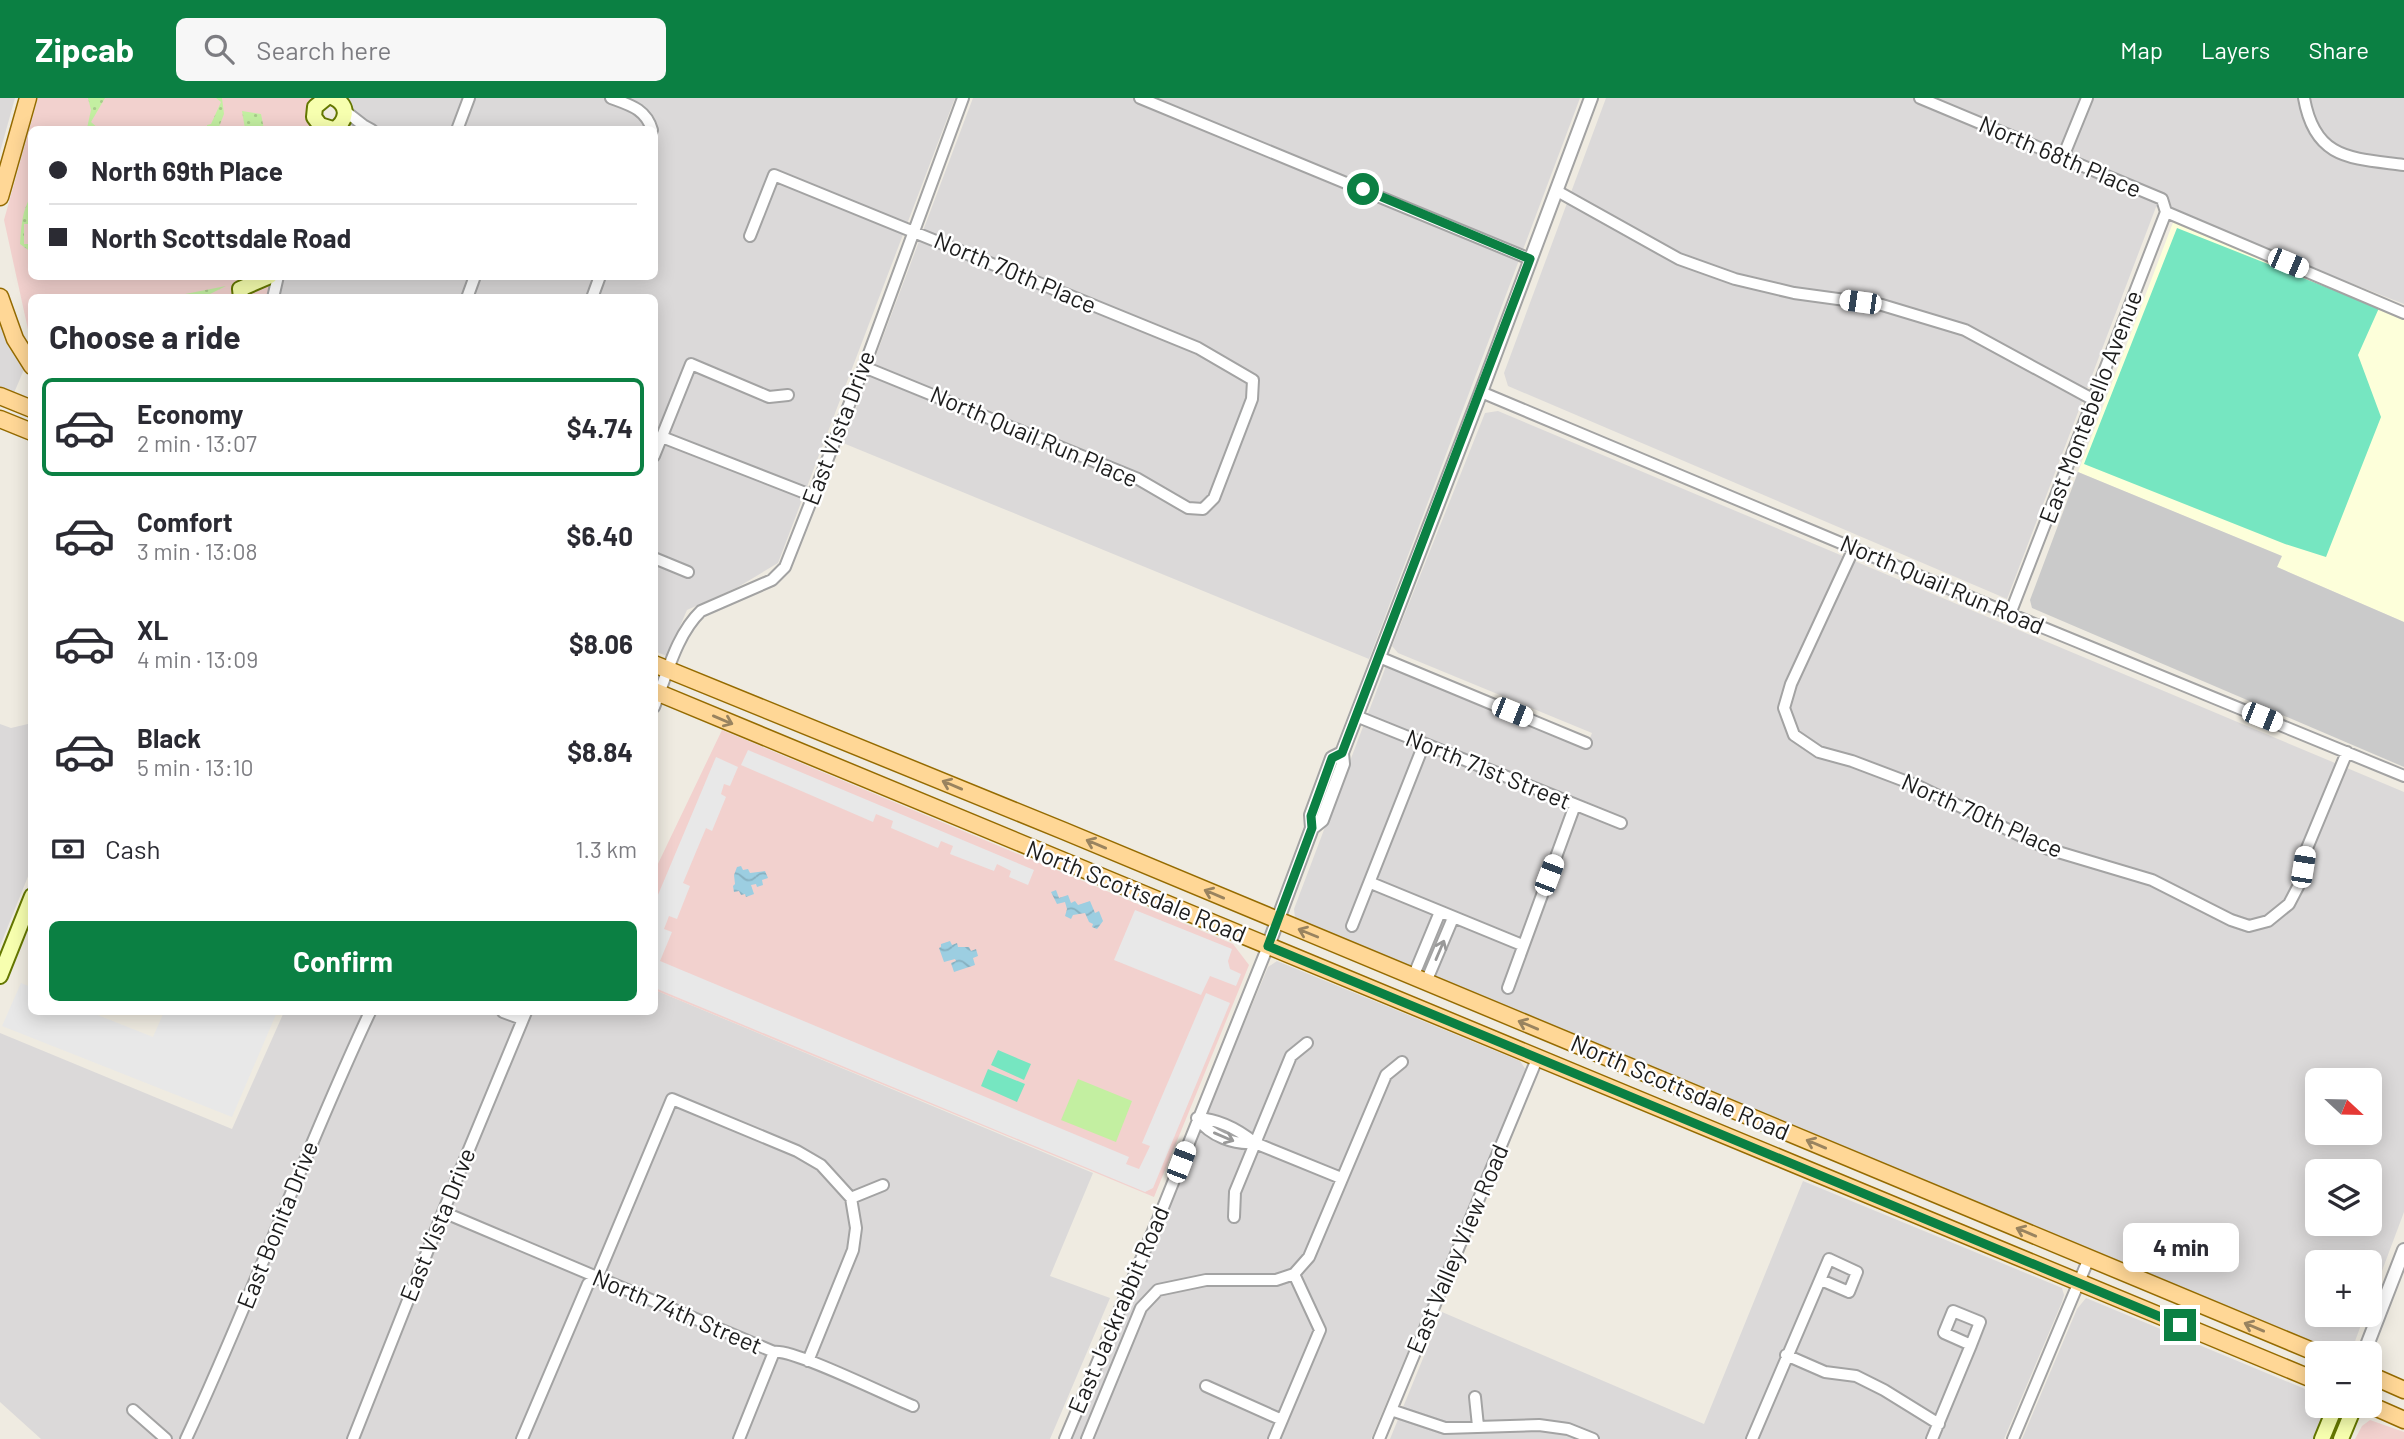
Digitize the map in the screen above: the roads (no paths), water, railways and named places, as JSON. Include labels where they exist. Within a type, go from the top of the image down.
[{"type":"main road","points":[[316,126],[315,107],[326,98]]},
{"type":"main road","points":[[337,126],[344,120],[341,103]]},
{"type":"main road","points":[[0,197],[26,105]]},
{"type":"main road","points":[[241,294],[240,289],[262,280]]},
{"type":"main road","points":[[0,298],[15,339],[28,360]]},
{"type":"main road","points":[[0,396],[28,407]]},
{"type":"main road","points":[[0,419],[28,430]]},
{"type":"main road","name":"North Scottsdale Road","points":[[662,666],[2305,1348]]},
{"type":"main road","name":"North Scottsdale Road","points":[[658,698],[985,828],[2305,1376]]},
{"type":"main road","points":[[985,828],[998,804]]},
{"type":"main road","points":[[1053,857],[1063,831]]},
{"type":"main road","points":[[0,976],[28,906]]},
{"type":"main road","points":[[2382,1380],[2404,1390]]},
{"type":"main road","points":[[2382,1410],[2404,1420]]},
{"type":"main road","points":[[2322,1439],[2331,1418]]},
{"type":"main road","points":[[2341,1439],[2350,1418]]},
{"type":"street","points":[[458,126],[469,98]]},
{"type":"street","points":[[611,98],[641,110],[651,125]]},
{"type":"street","name":"East Vista Drive","points":[[658,687],[662,666],[701,611],[772,580],[785,567],[864,366],[963,98]]},
{"type":"street","points":[[1140,98],[1530,259]]},
{"type":"street","name":"East Jackrabbit Road","points":[[1065,1439],[1164,1205],[1268,946],[1312,828],[1311,816],[1332,758],[1342,753],[1591,98]]},
{"type":"street","name":"North 68th Place","points":[[1920,98],[2162,199],[2166,212],[2404,313]]},
{"type":"street","points":[[2063,157],[2087,98]]},
{"type":"street","points":[[2304,98],[2307,117],[2315,133],[2333,150],[2347,156],[2404,165]]},
{"type":"street","points":[[341,103],[367,126]]},
{"type":"street","name":"North 70th Place","points":[[750,236],[774,175],[1198,348],[1253,380],[1252,399],[1214,498],[1203,509]]},
{"type":"street","points":[[1557,191],[1679,259],[1735,279],[1794,293],[1882,305],[1965,330],[2094,400]]},
{"type":"street","name":"East Montebello Avenue","points":[[2010,614],[2166,212]]},
{"type":"street","points":[[658,446],[691,364],[769,397],[788,395]]},
{"type":"street","name":"North Quail Run Place","points":[[864,366],[1138,479],[1188,508],[1203,509]]},
{"type":"street","name":"North Quail Run Road","points":[[1481,392],[2404,776]]},
{"type":"street","points":[[662,437],[813,496]]},
{"type":"street","name":"North 70th Place","points":[[1854,548],[1791,684],[1784,708],[1794,734],[1818,752],[1852,761],[1917,786],[2048,849],[2152,880],[2231,920],[2249,926],[2268,921],[2289,904],[2301,881],[2305,853],[2347,752]]},
{"type":"street","points":[[658,560],[688,572]]},
{"type":"street","points":[[1379,657],[1586,743]]},
{"type":"street","name":"North 71st Street","points":[[1356,716],[1621,823]]},
{"type":"street","points":[[1352,926],[1424,744]]},
{"type":"street","points":[[1508,988],[1576,805]]},
{"type":"street","points":[[1371,883],[1522,945]]},
{"type":"street","points":[[1420,979],[1440,912]]},
{"type":"street","points":[[1420,979],[1453,918]]},
{"type":"street","name":"East Bonita Drive","points":[[186,1439],[221,1364],[331,1094],[369,1015]]},
{"type":"street","name":"East Vista Drive","points":[[353,1439],[524,1016]]},
{"type":"street","points":[[1234,1217],[1235,1192],[1255,1143],[1292,1056],[1307,1043]]},
{"type":"street","name":"East Valley View Road","points":[[1379,1439],[1537,1059]]},
{"type":"street","points":[[1087,1439],[1141,1308],[1158,1290],[1206,1280],[1276,1280],[1294,1274],[1309,1257],[1386,1075],[1402,1062]]},
{"type":"street","points":[[522,1439],[588,1284],[597,1278],[672,1099],[797,1151],[821,1165],[850,1198],[856,1228],[853,1250],[808,1361]]},
{"type":"street","points":[[1197,1118],[1205,1129],[1229,1140],[1241,1144],[1255,1143],[1341,1178]]},
{"type":"street","points":[[850,1198],[884,1185]]},
{"type":"street","name":"North 74th Street","points":[[443,1212],[774,1352],[779,1351],[808,1361],[913,1406]]},
{"type":"street","points":[[2369,1341],[2404,1250]]},
{"type":"street","points":[[2013,1439],[2089,1258]]},
{"type":"street","points":[[1274,1439],[1320,1330],[1294,1274]]},
{"type":"street","points":[[1752,1439],[1786,1355],[1821,1280]]},
{"type":"street","points":[[1932,1439],[1971,1345]]},
{"type":"street","points":[[739,1439],[774,1352]]},
{"type":"street","points":[[1786,1355],[1825,1372],[1856,1376],[1938,1424]]},
{"type":"street","points":[[1206,1386],[1282,1420]]},
{"type":"street","points":[[1475,1397],[1478,1426]]},
{"type":"street","points":[[133,1410],[166,1439]]},
{"type":"street","points":[[1391,1410],[1445,1428],[1539,1425],[1569,1429],[1593,1439]]},
{"type":"water","points":[[741,866],[750,873],[765,871],[768,878],[762,880],[763,885],[751,885],[754,894],[746,897],[739,891],[734,892],[733,886],[737,867]]},
{"type":"water","points":[[1056,890],[1059,898],[1068,895],[1071,903],[1075,901],[1078,905],[1090,901],[1095,913],[1099,911],[1103,921],[1097,929],[1092,927],[1093,924],[1085,913],[1073,915],[1071,919],[1065,916],[1065,902],[1057,904],[1051,892]]},
{"type":"water","points":[[950,941],[952,945],[957,943],[958,947],[969,947],[971,951],[976,949],[978,956],[973,958],[975,965],[954,972],[951,963],[956,961],[955,959],[944,962],[939,948],[941,944]]}]
